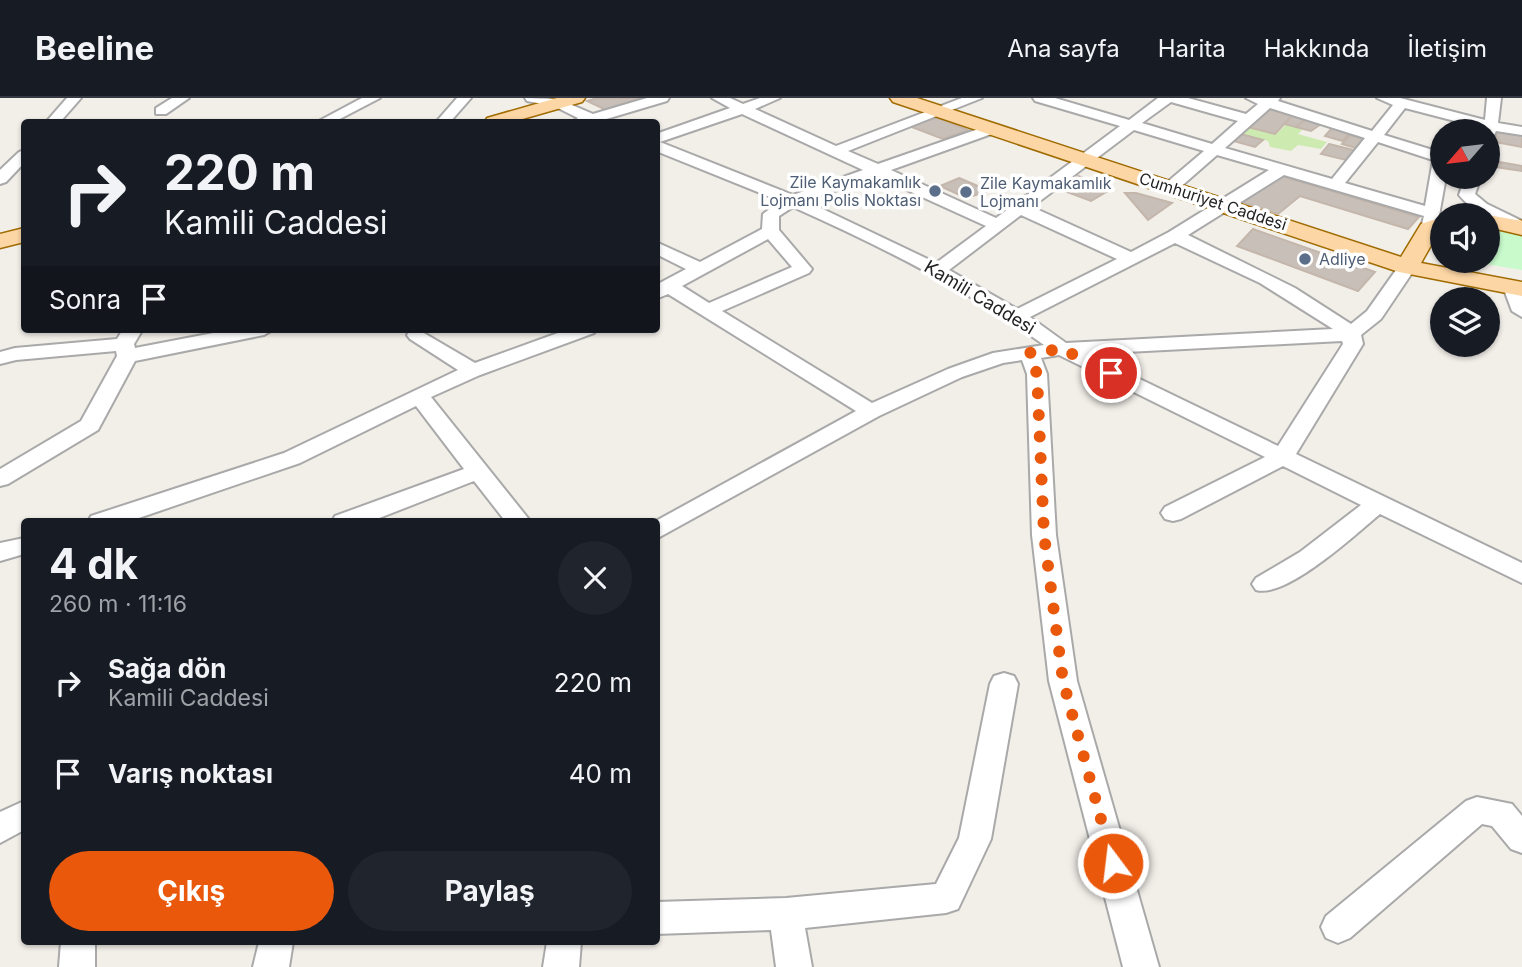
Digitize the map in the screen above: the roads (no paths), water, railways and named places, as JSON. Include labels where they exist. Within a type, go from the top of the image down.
[{"type":"main road","points":[[504,119],[576,98]]},
{"type":"main road","name":"Cumhuriyet Caddesi","points":[[899,98],[1407,267],[1517,288]]},
{"type":"main road","points":[[1500,223],[1522,227]]},
{"type":"main road","points":[[1407,267],[1430,230]]},
{"type":"main road","points":[[0,241],[21,236]]},
{"type":"street","points":[[56,119],[74,98]]},
{"type":"street","points":[[161,111],[181,98]]},
{"type":"street","points":[[330,119],[373,98]]},
{"type":"street","points":[[446,119],[464,98]]},
{"type":"street","points":[[532,98],[558,103],[586,119]]},
{"type":"street","points":[[596,119],[662,98]]},
{"type":"street","points":[[719,98],[998,225]]},
{"type":"street","points":[[660,138],[773,98]]},
{"type":"street","points":[[835,151],[975,98]]},
{"type":"street","points":[[1040,98],[1335,184],[1430,220]]},
{"type":"street","points":[[939,269],[1167,98]]},
{"type":"street","points":[[1173,98],[1248,119]]},
{"type":"street","points":[[1384,98],[1455,119]]},
{"type":"street","points":[[1491,119],[1494,98]]},
{"type":"street","points":[[1171,187],[1248,119],[1264,99],[1376,137],[1430,152]]},
{"type":"street","points":[[1335,184],[1402,103]]},
{"type":"street","points":[[706,311],[803,270],[770,231],[771,214],[793,200],[992,129]]},
{"type":"street","points":[[1500,130],[1522,131]]},
{"type":"street","name":"Kamili Caddesi","points":[[660,147],[720,168],[939,269],[1018,316],[1062,349],[1522,574]]},
{"type":"street","points":[[0,179],[21,158]]},
{"type":"street","points":[[1018,316],[1128,257],[1175,236],[1282,169]]},
{"type":"street","points":[[1469,189],[1467,195],[1481,208],[1522,227]]},
{"type":"street","points":[[1019,208],[1128,257]]},
{"type":"street","points":[[662,290],[770,231]]},
{"type":"street","points":[[1173,513],[1282,458],[1353,344],[1351,334],[1334,320],[1235,264],[1175,236]]},
{"type":"street","points":[[660,249],[698,268]]},
{"type":"street","points":[[660,529],[870,411],[955,373],[1000,357],[1062,349],[1351,334],[1374,315],[1407,267]]},
{"type":"street","points":[[1517,288],[1522,311]]},
{"type":"street","points":[[662,290],[706,311],[870,411]]},
{"type":"street","points":[[0,358],[15,354],[225,333]]},
{"type":"street","points":[[135,516],[292,458],[393,411],[418,395],[473,371],[576,333]]},
{"type":"street","points":[[417,335],[473,371]]},
{"type":"street","points":[[0,479],[90,425],[128,343]]},
{"type":"street","points":[[1029,353],[1037,374],[1044,535],[1063,681],[1141,967]]},
{"type":"street","points":[[418,395],[516,518]]},
{"type":"street","points":[[355,518],[480,471]]},
{"type":"street","points":[[1265,584],[1309,558],[1378,504]]},
{"type":"street","points":[[0,552],[21,547]]},
{"type":"street","points":[[660,918],[786,914],[946,898],[975,839],[1004,684]]},
{"type":"street","points":[[1338,927],[1477,810],[1501,814],[1522,839]]},
{"type":"street","points":[[0,829],[21,816]]},
{"type":"street","points":[[786,914],[794,967]]},
{"type":"street","points":[[77,967],[78,945]]},
{"type":"street","points":[[271,967],[275,945]]},
{"type":"street","points":[[561,967],[564,945]]},
{"type":"place","name":"Zile Kaymakamlık Lojmanı Polis Noktası","points":[[935,191]]},
{"type":"place","name":"Zile Kaymakamlık Lojmanı","points":[[966,192]]},
{"type":"place","name":"Adliye","points":[[1305,259]]}]
